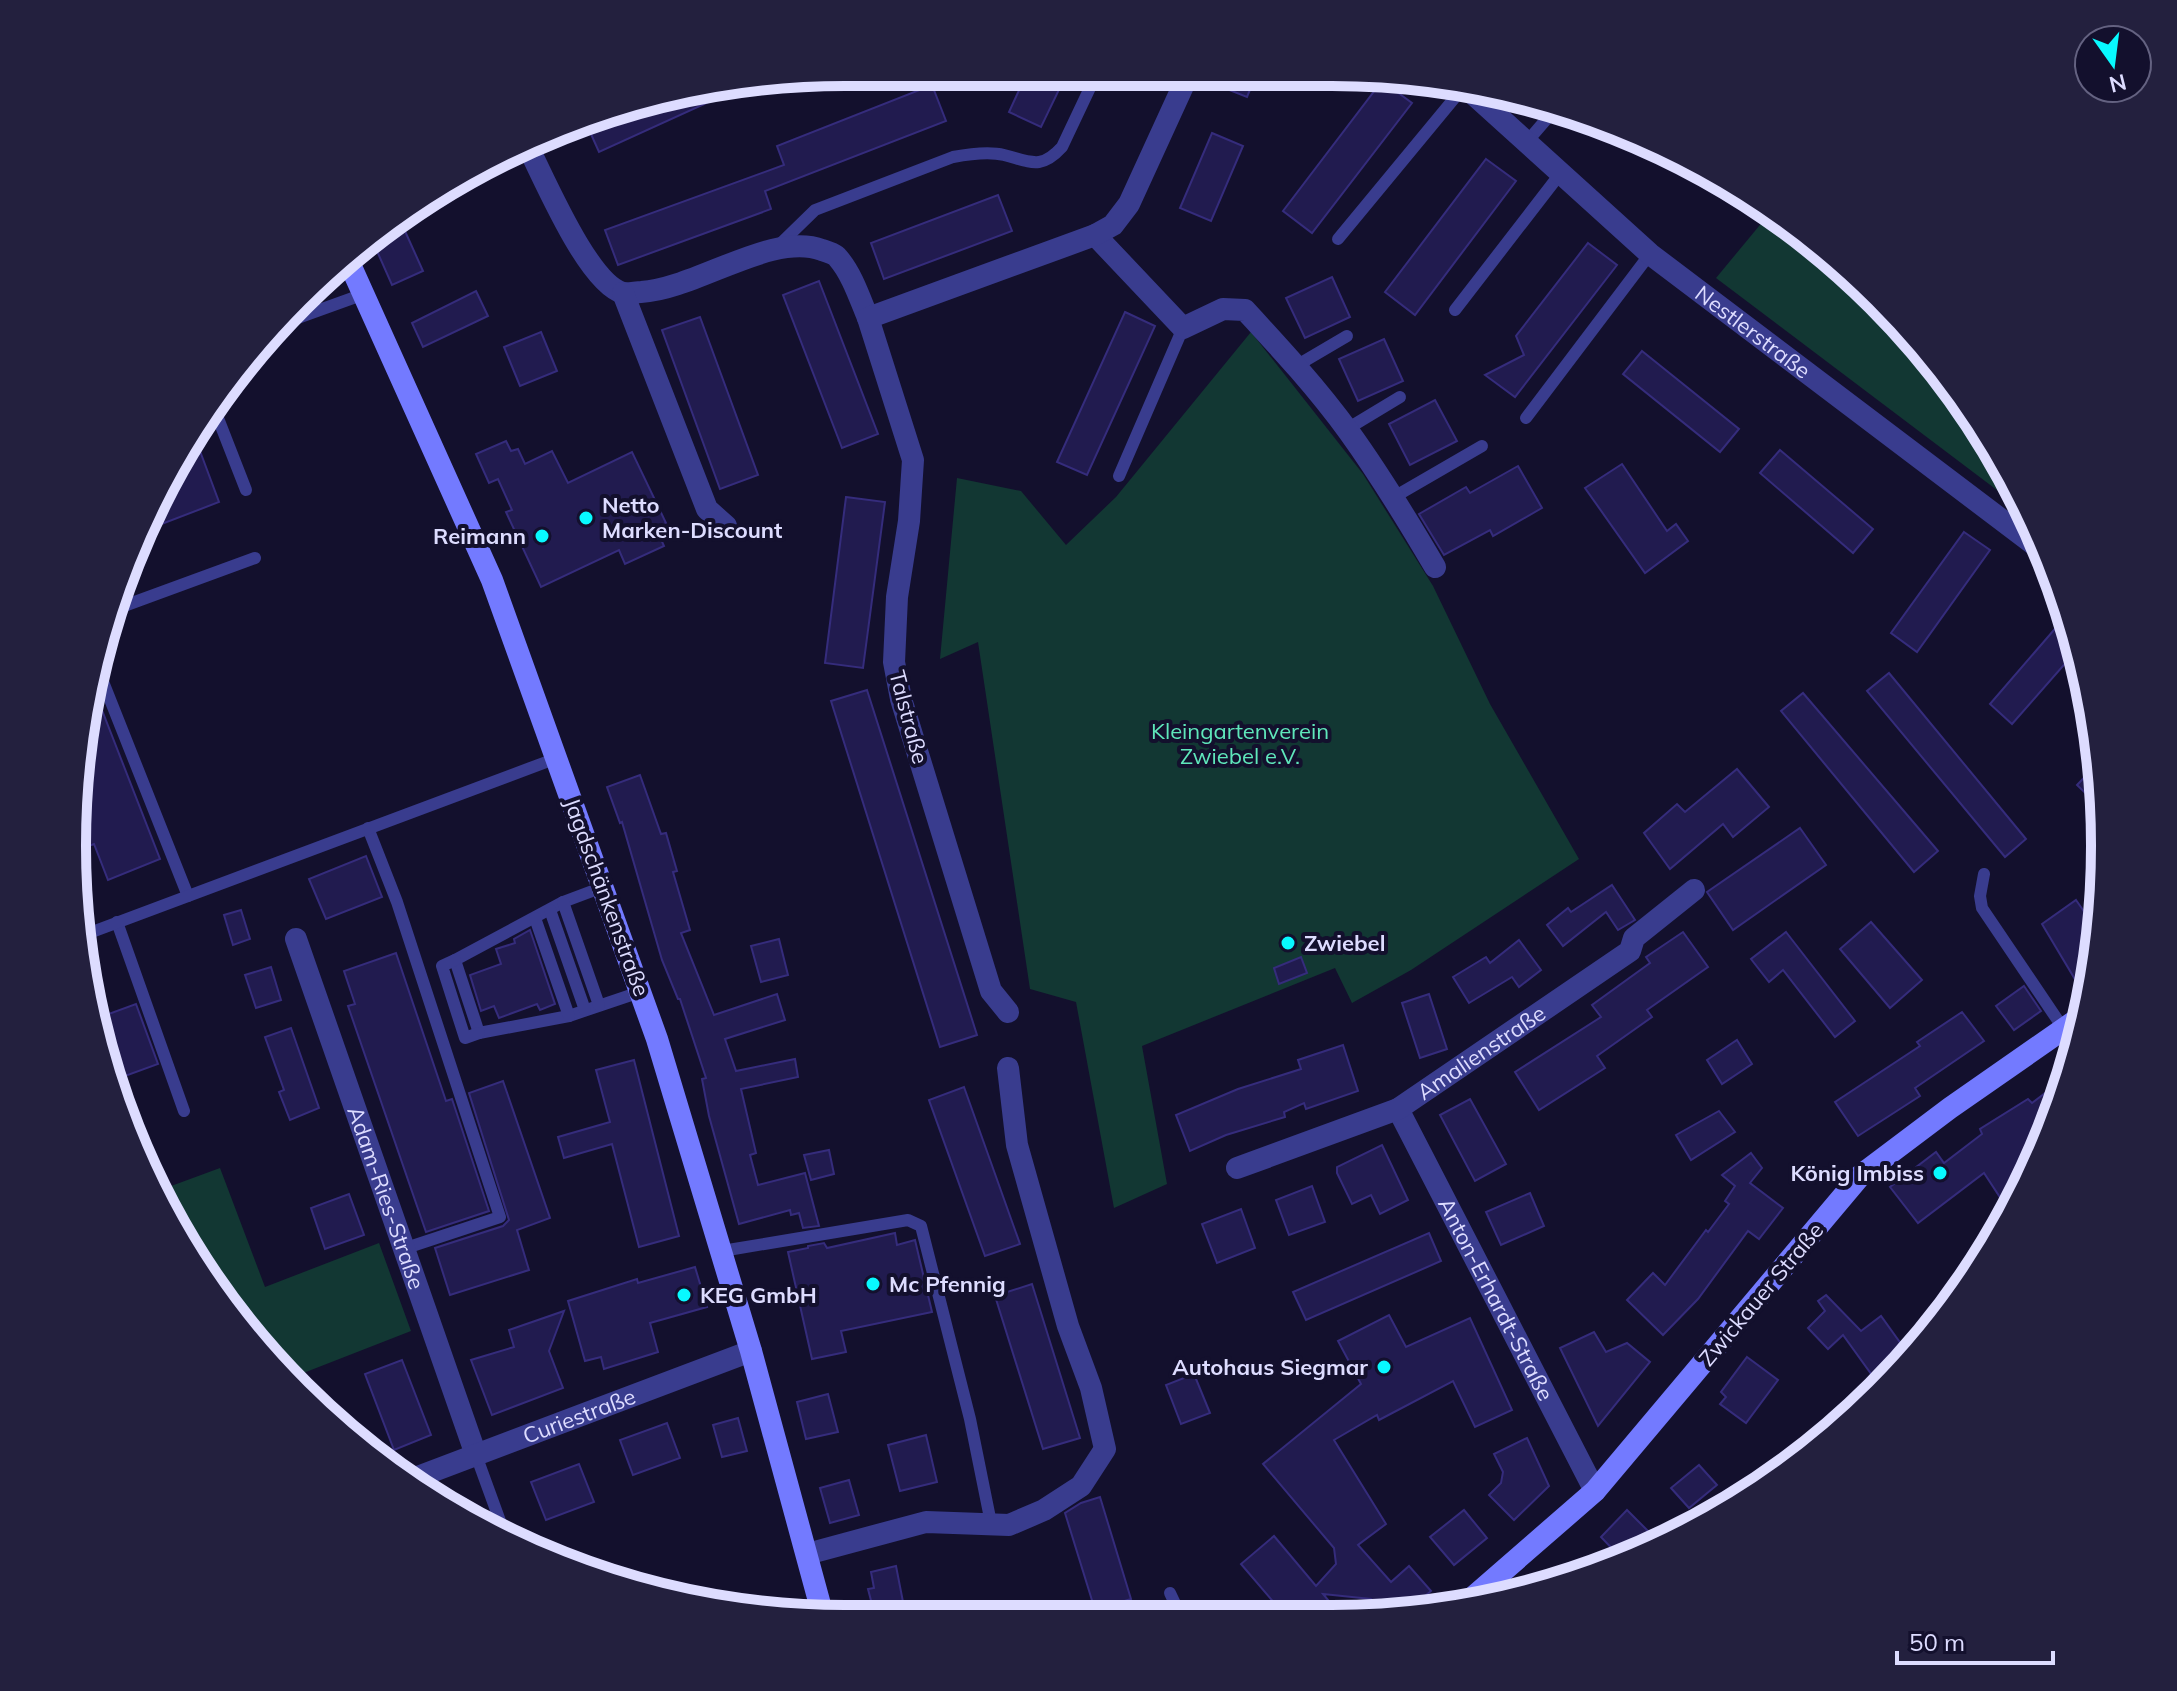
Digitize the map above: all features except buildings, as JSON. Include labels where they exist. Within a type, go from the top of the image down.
[{"type":"main road","name":"Jagdschänkenstraße","points":[[352,268],[492,580],[640,992],[751,1351],[807,1554],[817,1604]]},
{"type":"main road","name":"Zwickauer Straße","points":[[1482,1590],[1595,1491],[1861,1175],[1937,1117],[2066,1039]]},
{"type":"street","points":[[868,318],[1095,235],[1113,225],[1129,204],[1183,86]]},
{"type":"street","name":"Nestlerstraße","points":[[1480,101],[1650,254],[2025,538]]},
{"type":"street","points":[[532,154],[577,244],[597,274],[623,293],[707,509],[726,526]]},
{"type":"street","points":[[1095,235],[1183,328],[1223,309],[1245,310],[1347,429],[1394,497],[1435,567]]},
{"type":"street","name":"Talstraße","points":[[623,293],[652,291],[690,281],[775,248],[816,248],[837,256],[857,290],[913,460],[895,636],[894,662],[901,699],[991,991],[1008,1012]]},
{"type":"street","name":"Amalienstraße","points":[[1237,1168],[1398,1109],[1630,951],[1634,938],[1694,890]]},
{"type":"street","name":"Adam-Ries-Straße","points":[[296,939],[476,1455]]},
{"type":"street","points":[[807,1554],[926,1522],[1009,1525],[1044,1510],[1081,1486],[1105,1449],[1091,1388],[1068,1326],[1017,1145],[1008,1068]]},
{"type":"street","name":"Anton-Erhardt-Straße","points":[[1398,1109],[1595,1491]]},
{"type":"street","name":"Curiestraße","points":[[422,1475],[751,1351]]},
{"type":"lane","name":"Talstraße","points":[[775,248],[815,210],[953,157],[974,153],[1004,155],[1017,161],[1038,164],[1053,157],[1062,147],[1091,86]]},
{"type":"lane","points":[[1338,239],[1456,97]]},
{"type":"lane","points":[[1525,144],[1548,118]]},
{"type":"lane","points":[[1455,310],[1560,174]]},
{"type":"lane","points":[[1526,418],[1650,254]]},
{"type":"lane","points":[[300,317],[364,294]]},
{"type":"lane","points":[[1119,476],[1183,328]]},
{"type":"lane","points":[[1296,366],[1347,336]]},
{"type":"lane","points":[[1347,429],[1400,397]]},
{"type":"lane","points":[[218,418],[246,490]]},
{"type":"lane","points":[[1394,497],[1482,446]]},
{"type":"lane","points":[[125,606],[255,558]]},
{"type":"lane","points":[[104,684],[188,896]]},
{"type":"lane","points":[[91,932],[557,758]]},
{"type":"lane","points":[[368,828],[397,902],[500,1217],[403,1249]]},
{"type":"lane","points":[[1984,874],[1980,896],[1982,908],[2067,1034]]},
{"type":"lane","points":[[603,887],[563,902],[455,960],[479,1033],[569,1016],[640,992]]},
{"type":"lane","points":[[563,902],[599,1005]]},
{"type":"lane","points":[[550,910],[585,1010]]},
{"type":"lane","points":[[535,918],[569,1016]]},
{"type":"lane","points":[[117,922],[184,1111]]},
{"type":"lane","points":[[722,1251],[908,1220],[921,1226],[970,1419],[991,1523]]},
{"type":"lane","points":[[476,1455],[500,1522]]},
{"type":"lane","points":[[1170,1593],[1176,1605]]},
{"type":"green space","points":[[1763,221],[1794,243],[1869,308],[1903,345],[1963,424],[2006,497],[1716,278]]},
{"type":"green space","name":"Kleingartenverein Zwiebel e.V.","points":[[1251,332],[1363,474],[1433,586],[1490,704],[1579,859],[1411,970],[1352,1003],[1335,968],[1142,1046],[1167,1184],[1114,1208],[1076,1002],[1030,989],[978,642],[940,659],[957,478],[1021,491],[1066,545],[1116,497]]},
{"type":"green space","points":[[220,1168],[265,1287],[379,1243],[411,1331],[300,1374],[243,1308],[214,1267],[167,1187]]},
{"type":"place","name":"Netto Marken-Discount","points":[[586,518]]},
{"type":"place","name":"Reimann","points":[[542,536]]},
{"type":"place","name":"Zwiebel","points":[[1288,943]]},
{"type":"place","name":"König Imbiss","points":[[1940,1173]]},
{"type":"place","name":"Mc Pfennig","points":[[873,1284]]},
{"type":"place","name":"KEG GmbH","points":[[684,1295]]},
{"type":"place","name":"Autohaus Siegmar","points":[[1384,1367]]}]
